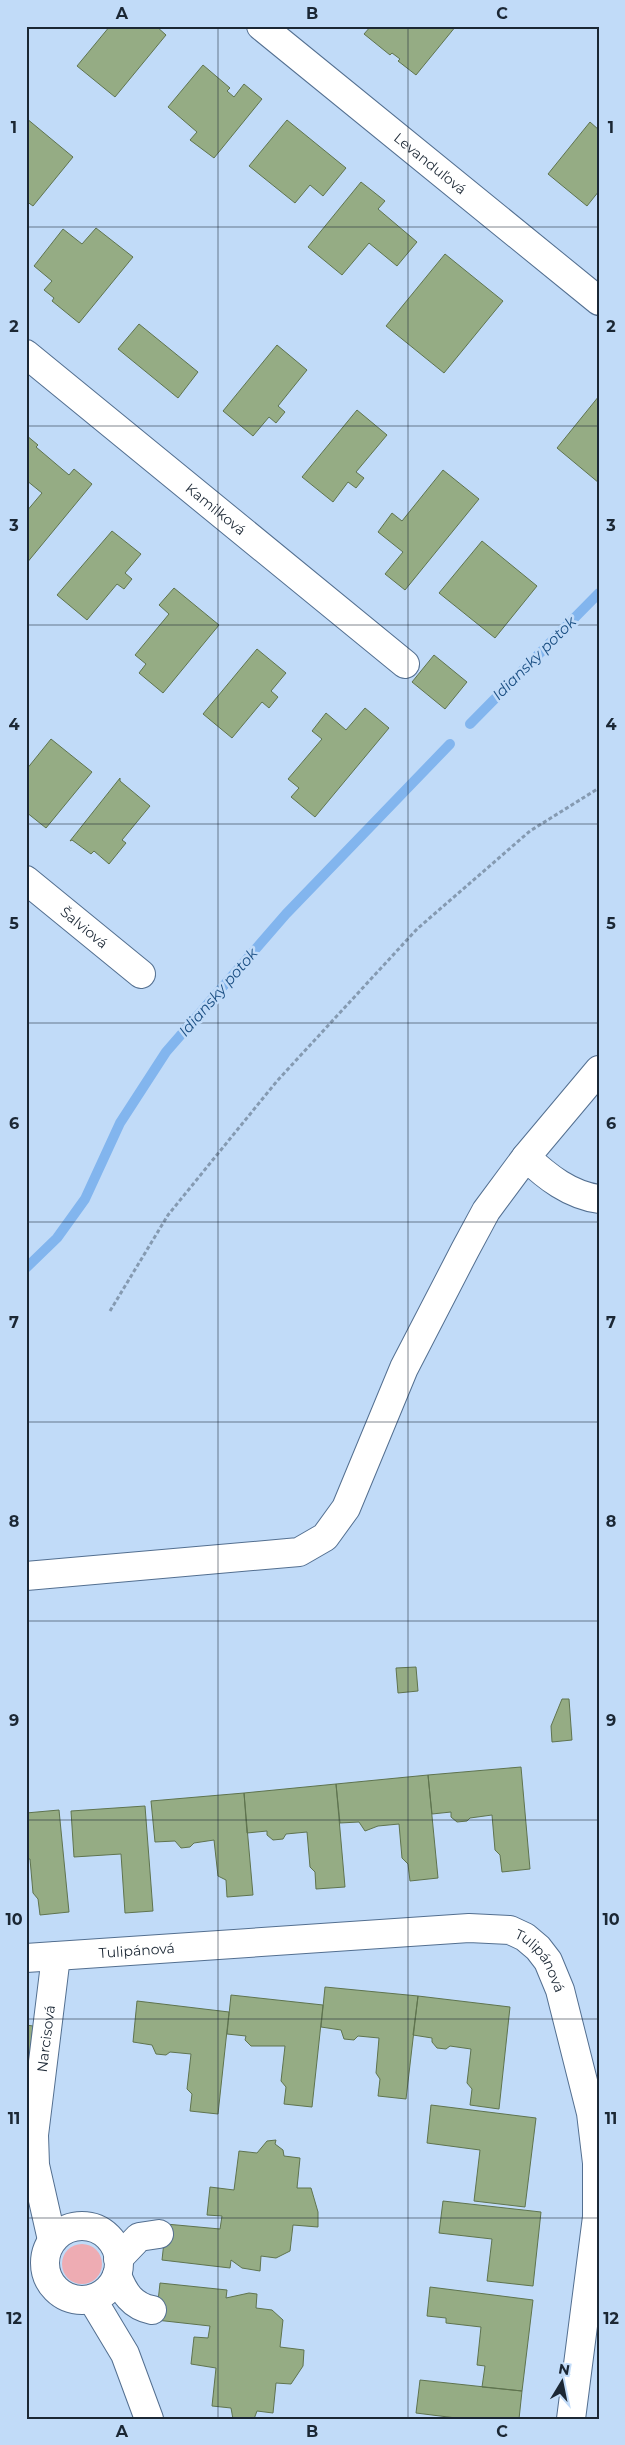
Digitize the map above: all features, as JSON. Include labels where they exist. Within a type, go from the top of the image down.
[{"type":"street","name":"Levanduľová","points":[[261,26],[599,301]]},
{"type":"street","name":"Kamilková","points":[[26,354],[404,664]]},
{"type":"street","name":"Šalviová","points":[[26,880],[141,974]]},
{"type":"street","points":[[26,1576],[299,1552],[325,1537],[346,1508],[404,1368],[486,1212],[526,1157],[599,1070]]},
{"type":"street","points":[[526,1157],[545,1175],[564,1187],[584,1197],[599,1199]]},
{"type":"street","name":"Tulipánová","points":[[26,1958],[477,1928],[510,1930],[525,1937],[538,1948],[548,1961],[560,1990],[595,2137],[597,2217],[571,2419]]},
{"type":"street","name":"Narcisová","points":[[52,2240],[35,2165],[34,2136],[56,1956]]},
{"type":"street","points":[[152,2310],[142,2308],[128,2296],[118,2267],[117,2251],[112,2241],[92,2227],[80,2226],[68,2229],[52,2240],[45,2257],[45,2269],[49,2281],[57,2291],[68,2298],[79,2300],[92,2299],[107,2290],[118,2267],[139,2237],[159,2234]]},
{"type":"street","points":[[92,2299],[126,2354],[149,2419]]},
{"type":"path","points":[[110,1312],[168,1215],[277,1082],[417,929],[530,831],[599,788]]},
{"type":"shaded area","points":[[86,2244],[93,2247],[99,2253],[102,2264],[101,2272],[93,2281],[86,2284],[78,2284],[71,2281],[63,2272],[62,2260],[65,2253],[74,2245]]},
{"type":"building","points":[[110,26],[156,26],[166,35],[115,97],[77,66]]},
{"type":"building","points":[[371,26],[456,26],[416,75],[398,61],[400,59],[392,53],[390,55],[364,34]]},
{"type":"building","points":[[203,65],[230,88],[227,91],[234,97],[244,84],[262,99],[214,158],[190,140],[197,132],[168,107]]},
{"type":"building","points":[[26,118],[73,157],[33,206],[26,201]]},
{"type":"building","points":[[287,120],[346,168],[323,196],[310,185],[295,203],[249,166]]},
{"type":"building","points":[[590,122],[599,130],[599,191],[587,206],[548,174]]},
{"type":"building","points":[[361,182],[385,201],[378,209],[417,242],[397,266],[369,243],[342,275],[308,247]]},
{"type":"building","points":[[96,228],[133,257],[79,323],[52,301],[54,298],[44,290],[52,281],[34,266],[63,229],[82,244]]},
{"type":"building","points":[[445,254],[503,301],[444,373],[386,326]]},
{"type":"building","points":[[139,324],[198,372],[178,398],[118,349]]},
{"type":"building","points":[[277,345],[307,370],[278,406],[285,412],[276,423],[269,417],[253,436],[223,411]]},
{"type":"building","points":[[599,396],[599,483],[557,448]]},
{"type":"building","points":[[357,410],[387,435],[356,472],[364,478],[356,488],[348,482],[333,502],[302,477]]},
{"type":"building","points":[[26,435],[38,445],[36,447],[69,475],[74,469],[92,484],[26,564],[26,512],[42,493],[26,480]]},
{"type":"building","points":[[443,470],[479,499],[405,590],[385,574],[403,552],[378,532],[392,513],[402,521]]},
{"type":"building","points":[[112,531],[141,554],[125,573],[132,579],[124,589],[117,584],[87,620],[57,595]]},
{"type":"building","points":[[482,541],[537,586],[495,638],[439,593]]},
{"type":"building","points":[[174,588],[219,625],[163,693],[139,673],[146,664],[135,655],[169,614],[159,605]]},
{"type":"building","points":[[257,649],[286,673],[271,691],[278,697],[269,708],[262,702],[232,738],[203,714]]},
{"type":"building","points":[[434,655],[467,682],[445,709],[412,682]]},
{"type":"building","points":[[365,708],[389,728],[315,817],[291,797],[299,788],[288,779],[322,739],[312,731],[326,713],[346,730]]},
{"type":"building","points":[[51,739],[92,772],[46,828],[26,812],[26,770]]},
{"type":"building","points":[[120,778],[120,781],[150,806],[122,840],[126,843],[109,864],[94,851],[91,854],[72,840],[70,841]]},
{"type":"building","points":[[416,1667],[418,1691],[398,1693],[396,1668]]},
{"type":"building","points":[[562,1699],[569,1699],[572,1740],[552,1742],[551,1726]]},
{"type":"building","points":[[521,1767],[530,1869],[502,1872],[500,1855],[495,1850],[492,1815],[457,1822],[451,1817],[451,1812],[432,1814],[428,1775]]},
{"type":"building","points":[[428,1775],[438,1878],[410,1881],[408,1864],[402,1858],[399,1824],[378,1826],[365,1831],[359,1822],[340,1823],[336,1784]]},
{"type":"building","points":[[336,1784],[345,1887],[316,1889],[315,1872],[310,1867],[307,1832],[286,1834],[283,1839],[273,1840],[267,1835],[267,1831],[247,1833],[244,1793]]},
{"type":"building","points":[[244,1793],[253,1895],[227,1897],[226,1880],[218,1876],[214,1840],[194,1843],[190,1847],[181,1848],[175,1841],[155,1842],[151,1801]]},
{"type":"building","points":[[145,1806],[153,1911],[125,1913],[121,1854],[74,1857],[71,1811]]},
{"type":"building","points":[[59,1810],[69,1912],[40,1915],[38,1899],[33,1893],[30,1859],[26,1859],[26,1813]]},
{"type":"building","points":[[325,1987],[418,1996],[406,2099],[378,2096],[380,2079],[376,2073],[379,2038],[358,2036],[354,2040],[344,2039],[341,2030],[321,2027]]},
{"type":"building","points":[[231,1995],[323,2005],[312,2107],[284,2104],[286,2087],[281,2081],[285,2046],[251,2046],[245,2040],[246,2036],[227,2034]]},
{"type":"building","points":[[418,1996],[510,2007],[499,2109],[470,2105],[472,2089],[467,2083],[471,2049],[450,2046],[446,2049],[437,2048],[432,2042],[432,2038],[413,2035]]},
{"type":"building","points":[[137,2001],[229,2012],[218,2114],[190,2111],[192,2094],[187,2089],[191,2054],[170,2052],[166,2055],[156,2054],[152,2045],[133,2042]]},
{"type":"building","points":[[26,2025],[33,2026],[26,2093]]},
{"type":"building","points":[[431,2105],[536,2118],[525,2207],[474,2201],[480,2150],[427,2143]]},
{"type":"building","points":[[276,2140],[275,2144],[283,2150],[284,2156],[300,2158],[297,2188],[311,2188],[318,2212],[318,2227],[293,2225],[290,2251],[276,2258],[261,2256],[260,2271],[242,2268],[231,2260],[230,2268],[162,2260],[166,2224],[220,2229],[222,2216],[207,2215],[210,2187],[234,2190],[239,2151],[257,2153],[267,2141]]},
{"type":"building","points":[[443,2201],[541,2212],[533,2286],[487,2281],[492,2239],[439,2233]]},
{"type":"building","points":[[160,2283],[227,2290],[226,2298],[249,2293],[257,2294],[256,2308],[272,2310],[283,2320],[280,2347],[304,2350],[303,2366],[291,2384],[276,2383],[273,2413],[257,2411],[254,2419],[233,2419],[231,2408],[212,2406],[216,2368],[191,2364],[194,2337],[208,2338],[210,2326],[156,2320]]},
{"type":"building","points":[[430,2287],[533,2300],[522,2391],[482,2387],[485,2366],[477,2365],[481,2327],[446,2323],[446,2318],[427,2316]]},
{"type":"building","points":[[420,2380],[522,2391],[519,2419],[464,2419],[416,2413]]},
{"type":"waterway","name":"Idiansky potok","points":[[470,724],[599,593]]},
{"type":"waterway","name":"Idiansky potok","points":[[26,1268],[57,1238],[85,1199],[120,1123],[166,1052],[286,914],[450,744]]}]
